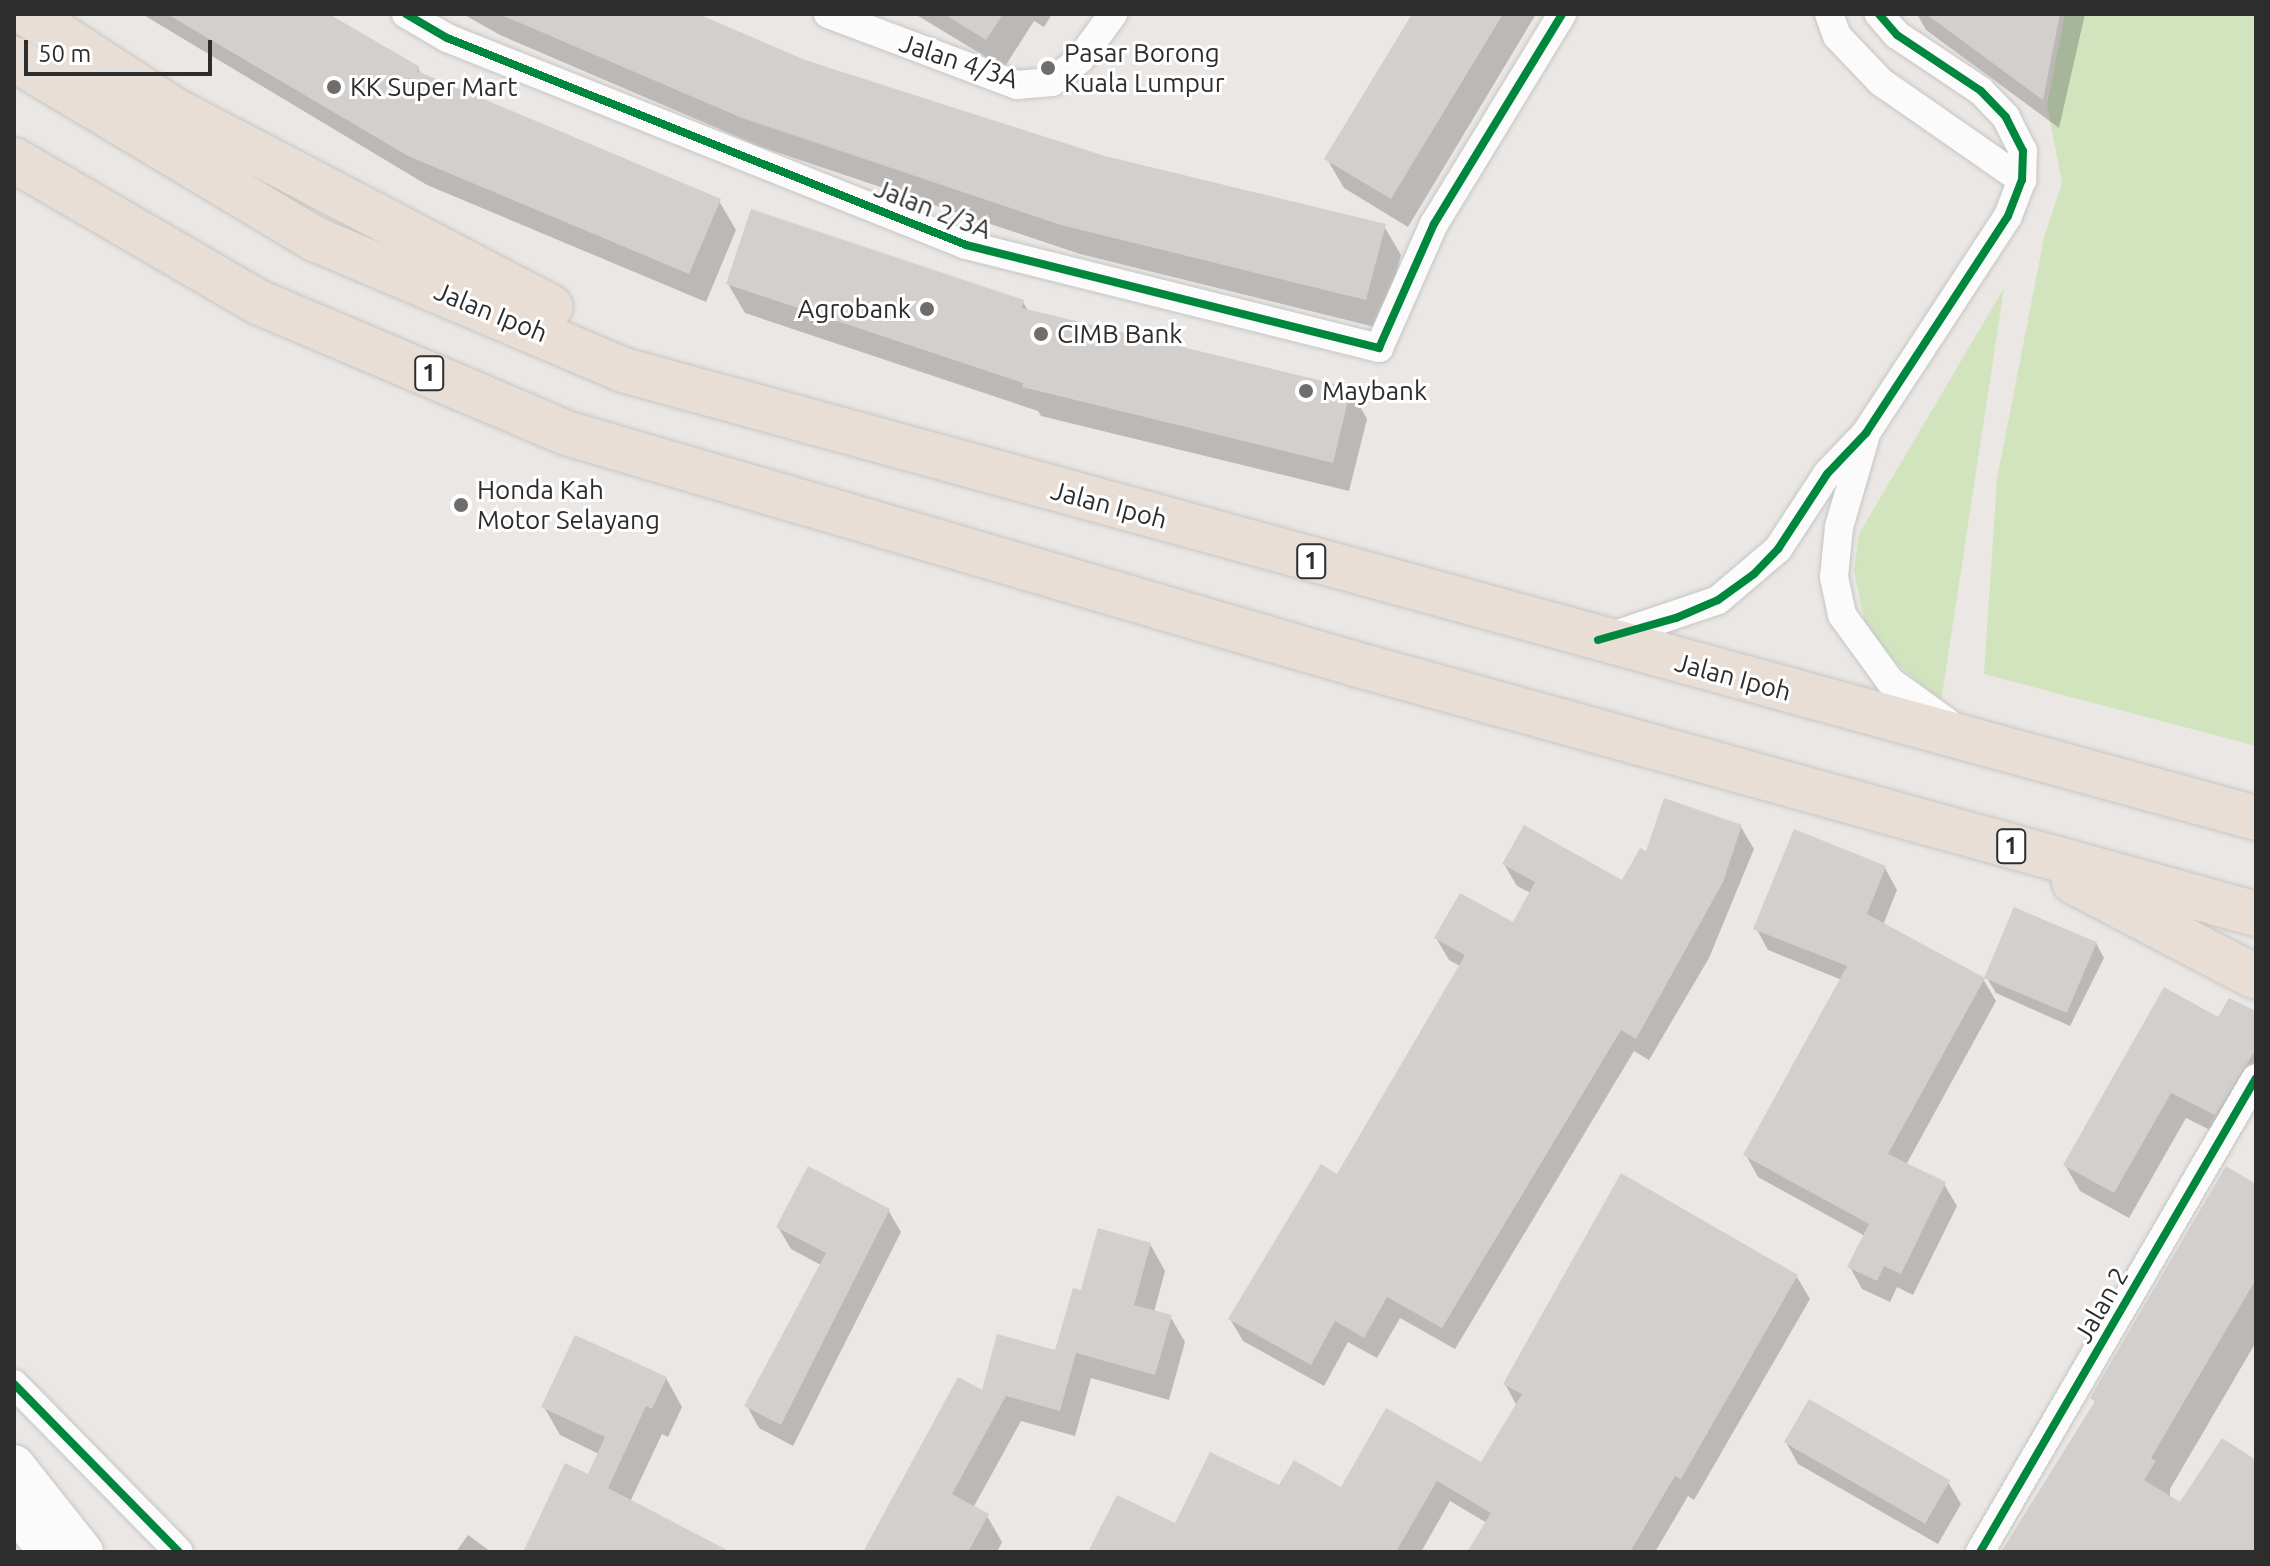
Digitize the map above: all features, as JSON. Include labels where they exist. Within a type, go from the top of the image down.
[{"type":"highway","points":[[27,14],[174,110],[559,311],[623,370]]},
{"type":"highway","name":"Jalan Ipoh","points":[[14,59],[315,239],[623,370],[1598,640],[2256,818]]},
{"type":"highway","name":"1","points":[[14,160],[258,302],[566,433],[1355,664],[2256,914]]},
{"type":"highway","points":[[2003,844],[2256,977]]},
{"type":"main road","points":[[14,1465],[83,1552]]},
{"type":"main road","points":[[14,1508],[49,1552]]},
{"type":"street","name":"Jalan 2/3A","points":[[406,14],[447,38],[966,245],[1379,348],[1434,224],[1562,14]]},
{"type":"street","name":"Jalan 4/3A","points":[[828,14],[1017,85],[1052,82],[1080,59],[1113,14]]},
{"type":"street","points":[[1829,14],[1837,36],[1881,82],[2022,180]]},
{"type":"street","points":[[1598,640],[1676,618],[1718,600],[1754,574],[1778,549],[1827,474],[1866,433],[2008,216],[2022,180],[2023,151],[2006,117],[1981,91],[1897,35],[1879,14]]},
{"type":"street","points":[[1866,433],[1839,527],[1834,577],[1842,615],[1890,681],[1916,703],[1999,749]]},
{"type":"street","name":"Jalan 2","points":[[1980,1552],[2256,1078]]},
{"type":"street","points":[[14,1384],[179,1552]]},
{"type":"green space","points":[[2065,14],[2256,14],[2256,746],[1984,674],[1997,479],[2044,238],[2062,183],[2047,105]]},
{"type":"green space","points":[[2004,288],[1941,702],[1894,661],[1865,623],[1854,571],[1859,534]]},
{"type":"building","points":[[167,14],[329,14],[420,67],[417,71],[721,199],[689,274],[408,156]]},
{"type":"building","points":[[499,14],[698,14],[805,60],[1105,156],[1386,224],[1366,300],[1061,225],[742,118]]},
{"type":"building","points":[[944,14],[1003,14],[986,40]]},
{"type":"building","points":[[1412,14],[1503,14],[1391,199],[1324,159]]},
{"type":"building","points":[[1926,14],[2060,14],[2043,100]]},
{"type":"building","points":[[751,209],[1024,300],[1022,308],[1351,388],[1333,463],[1022,387],[1023,383],[726,284]]},
{"type":"building","points":[[1664,798],[1742,825],[1723,882],[1636,1039],[1621,1030],[1442,1328],[1387,1297],[1364,1338],[1335,1321],[1311,1365],[1228,1319],[1321,1164],[1337,1174],[1465,955],[1434,938],[1460,893],[1513,922],[1535,882],[1502,864],[1524,825],[1622,880],[1640,848],[1646,851]]},
{"type":"building","points":[[1794,829],[1886,866],[1867,914],[1985,978],[1888,1154],[1946,1182],[1901,1274],[1884,1266],[1877,1281],[1847,1267],[1869,1224],[1743,1155],[1847,966],[1753,929]]},
{"type":"building","points":[[2014,907],[2097,942],[2067,1013],[1984,978]]},
{"type":"building","points":[[2164,987],[2218,1017],[2229,998],[2256,1011],[2256,1049],[2215,1115],[2171,1093],[2114,1193],[2063,1165]]},
{"type":"building","points":[[808,1166],[890,1209],[781,1425],[744,1406],[826,1253],[776,1227]]},
{"type":"building","points":[[2226,1166],[2256,1184],[2256,1279],[2151,1458],[2156,1461],[2144,1480],[2180,1502],[2222,1438],[2256,1460],[2256,1552],[2001,1552],[2095,1401],[2090,1398]]},
{"type":"building","points":[[1621,1173],[1798,1275],[1681,1479],[1675,1476],[1630,1552],[1467,1552],[1491,1513],[1437,1481],[1396,1552],[1088,1552],[1117,1495],[1175,1523],[1210,1452],[1279,1485],[1294,1460],[1341,1487],[1386,1408],[1481,1462],[1522,1394],[1503,1384]]},
{"type":"building","points":[[1098,1228],[1151,1243],[1134,1305],[1172,1315],[1155,1375],[1076,1353],[1060,1411],[1006,1396],[952,1494],[989,1514],[968,1552],[863,1552],[958,1377],[982,1390],[997,1334],[1055,1350],[1073,1288],[1081,1290]]},
{"type":"building","points":[[575,1335],[667,1377],[652,1409],[646,1406],[608,1488],[731,1552],[523,1552],[565,1463],[588,1474],[605,1437],[541,1407]]},
{"type":"building","points":[[1809,1399],[1950,1480],[1925,1524],[1784,1442]]},
{"type":"cycle path","points":[[406,14],[447,38],[966,245],[1379,348],[1434,224],[1562,14]]},
{"type":"cycle path","points":[[1598,640],[1676,618],[1718,600],[1754,574],[1778,549],[1827,474],[1866,433],[2008,216],[2022,180],[2023,151],[2006,117],[1981,91],[1897,35],[1879,14]]},
{"type":"cycle path","points":[[1980,1552],[2256,1078]]},
{"type":"cycle path","points":[[14,1384],[179,1552]]},
{"type":"place","name":"Pasar Borong Kuala Lumpur","points":[[1048,68]]},
{"type":"place","name":"KK Super Mart","points":[[334,87]]},
{"type":"place","name":"Agrobank","points":[[927,309]]},
{"type":"place","name":"CIMB Bank","points":[[1041,334]]},
{"type":"place","name":"Maybank","points":[[1306,391]]},
{"type":"place","name":"Honda Kah Motor Selayang","points":[[461,505]]}]
